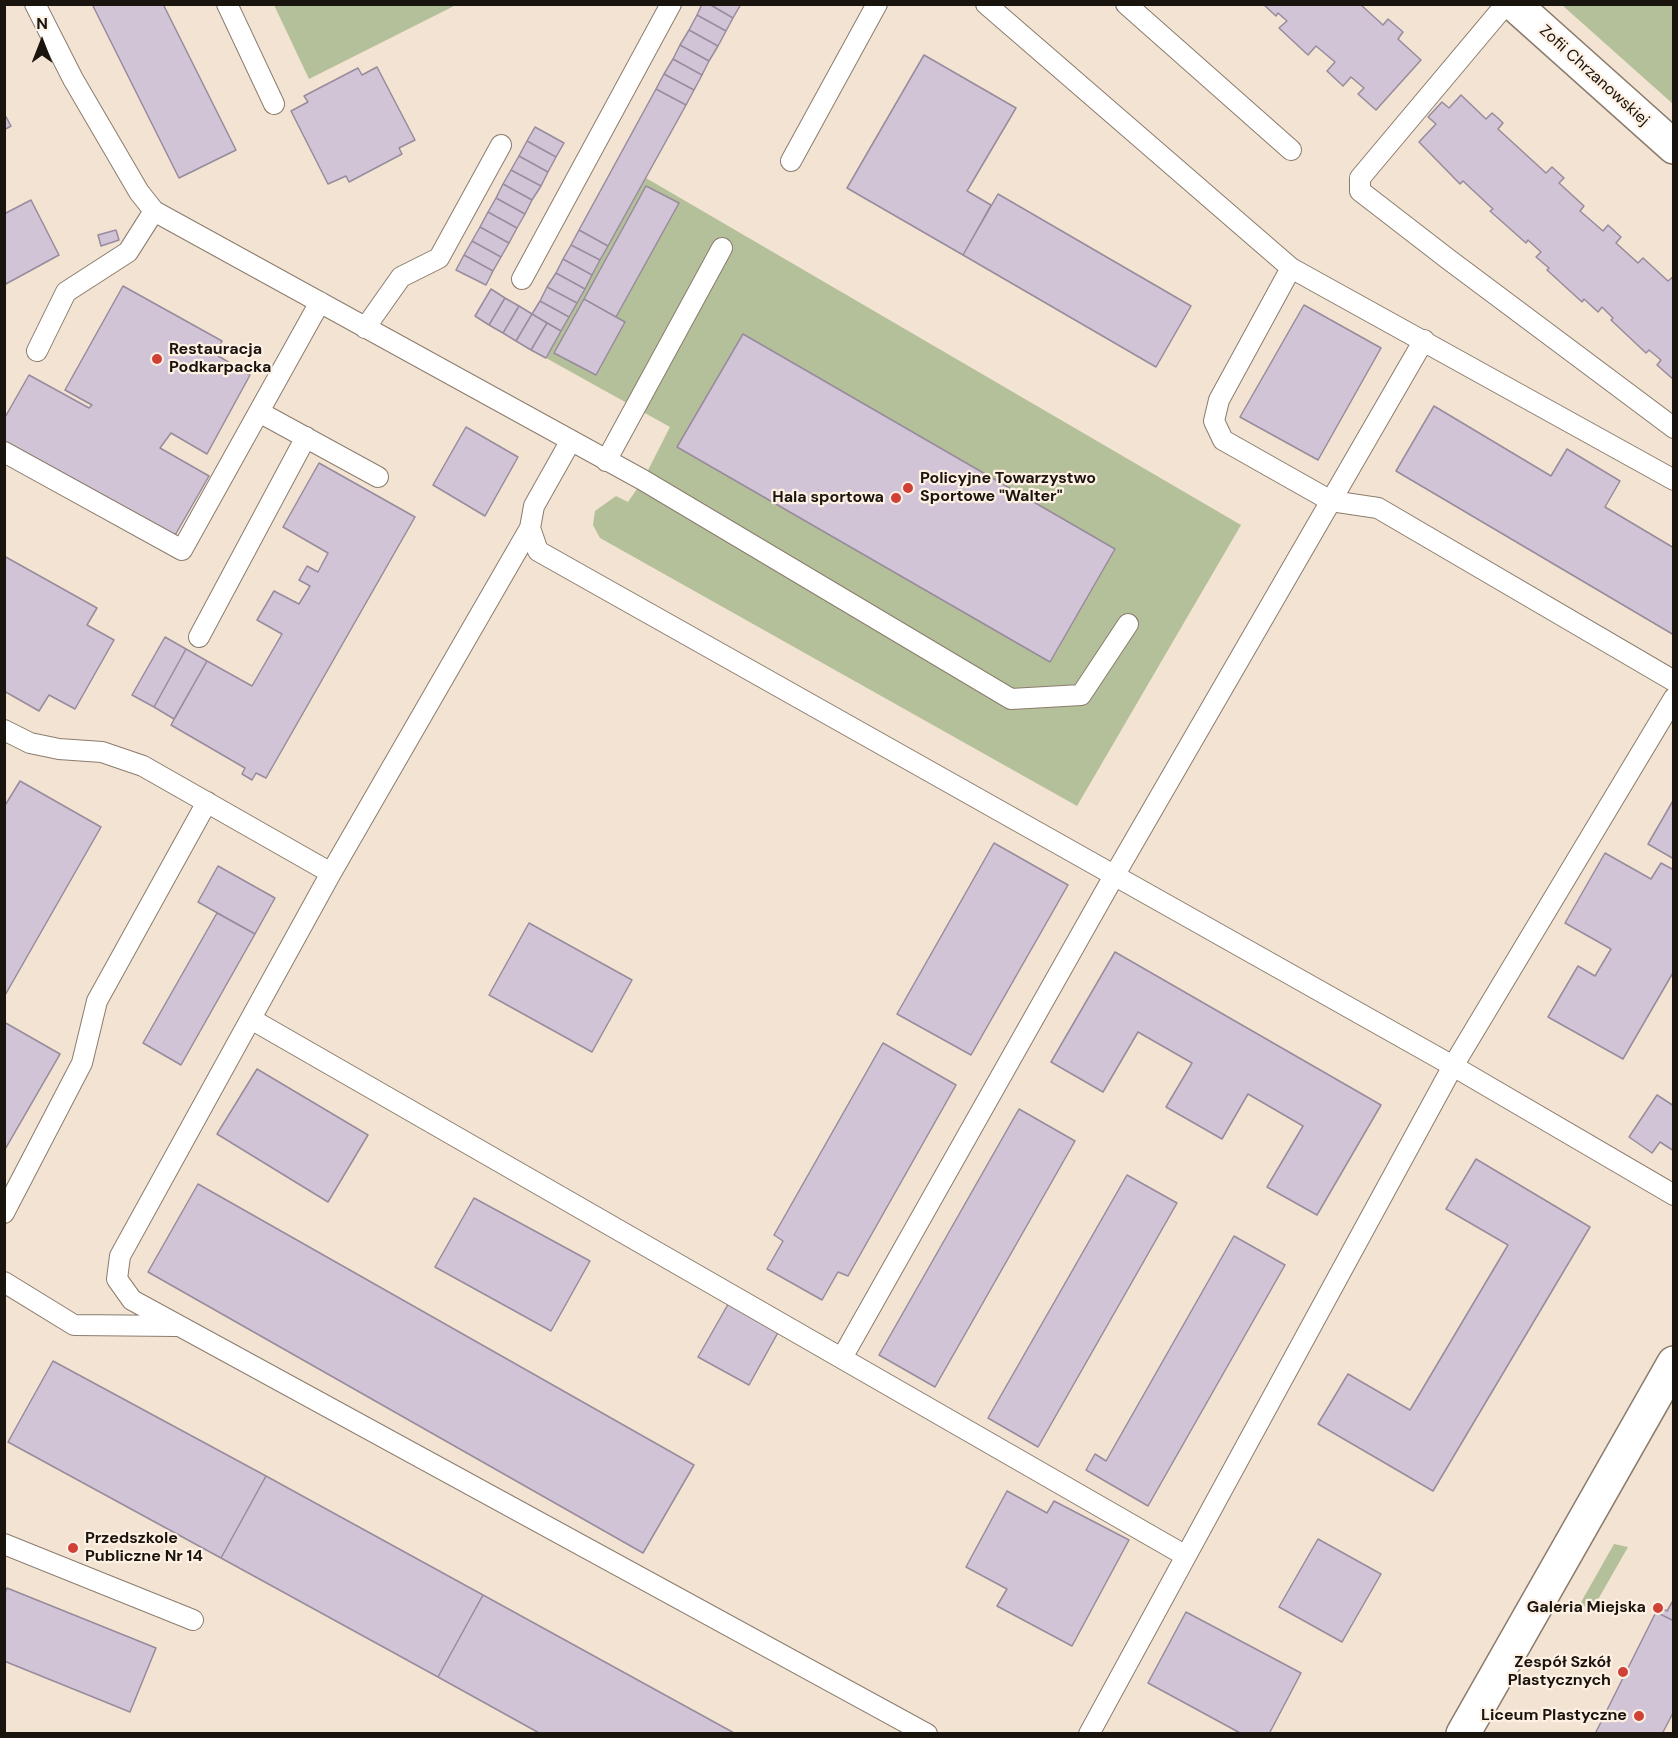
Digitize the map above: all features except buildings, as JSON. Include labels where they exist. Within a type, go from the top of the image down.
[{"type":"main road","name":"Zofii Chrzanowskiej","points":[[1514,4],[1674,147]]},
{"type":"main road","points":[[1462,1734],[1674,1363]]},
{"type":"lane","points":[[35,4],[73,79],[139,192],[154,211],[606,461],[1011,699],[1081,695],[1128,624]]},
{"type":"lane","points":[[227,4],[274,104]]},
{"type":"lane","points":[[522,279],[671,4]]},
{"type":"lane","points":[[791,161],[877,4]]},
{"type":"lane","points":[[986,4],[1291,268],[1674,480]]},
{"type":"lane","points":[[1126,4],[1291,150]]},
{"type":"lane","points":[[1506,4],[1360,178],[1360,191],[1448,260],[1674,428]]},
{"type":"lane","points":[[365,328],[401,277],[439,258],[501,146]]},
{"type":"lane","points":[[37,351],[66,292],[128,252],[154,211]]},
{"type":"lane","points":[[606,461],[722,248]]},
{"type":"lane","points":[[1291,268],[1219,400],[1214,421],[1223,440],[1331,501],[1378,508],[1674,681]]},
{"type":"lane","points":[[4,452],[182,550],[320,303]]},
{"type":"lane","points":[[843,1356],[1114,876],[1424,340]]},
{"type":"lane","points":[[259,412],[378,477]]},
{"type":"lane","points":[[199,638],[306,437]]},
{"type":"lane","points":[[570,442],[534,506],[530,528],[331,873],[120,1256],[117,1279],[132,1300],[927,1734]]},
{"type":"lane","points":[[530,528],[538,552],[561,566],[1453,1066],[1674,1195]]},
{"type":"lane","points":[[1089,1734],[1453,1066],[1674,699]]},
{"type":"lane","points":[[4,730],[30,742],[59,748],[102,752],[143,766],[331,873]]},
{"type":"lane","points":[[4,1213],[82,1063],[98,1000],[207,802]]},
{"type":"lane","points":[[251,1019],[843,1356],[1186,1556]]},
{"type":"lane","points":[[4,1282],[74,1325],[179,1326]]},
{"type":"lane","points":[[4,1544],[193,1620]]},
{"type":"green space","points":[[274,5],[456,5],[309,79]]},
{"type":"green space","points":[[1562,5],[1673,5],[1673,104]]},
{"type":"green space","name":"Policyjne Towarzystwo Sportowe \"Walter\"","points":[[646,178],[1241,525],[1077,806],[600,538],[593,525],[595,511],[616,496],[628,502],[643,480],[670,427],[546,358]]},
{"type":"green space","points":[[1614,1544],[1628,1547],[1592,1610],[1580,1604]]},
{"type":"place","name":"Restauracja Podkarpacka","points":[[157,359]]},
{"type":"place","name":"Policyjne Towarzystwo Sportowe \"Walter\"","points":[[908,488]]},
{"type":"place","name":"Hala sportowa","points":[[896,498]]},
{"type":"place","name":"Przedszkole Publiczne Nr 14","points":[[73,1548]]},
{"type":"place","name":"Galeria Miejska","points":[[1658,1608]]},
{"type":"place","name":"Zespół Szkół Plastycznych","points":[[1623,1672]]},
{"type":"place","name":"Liceum Plastyczne","points":[[1639,1716]]}]
